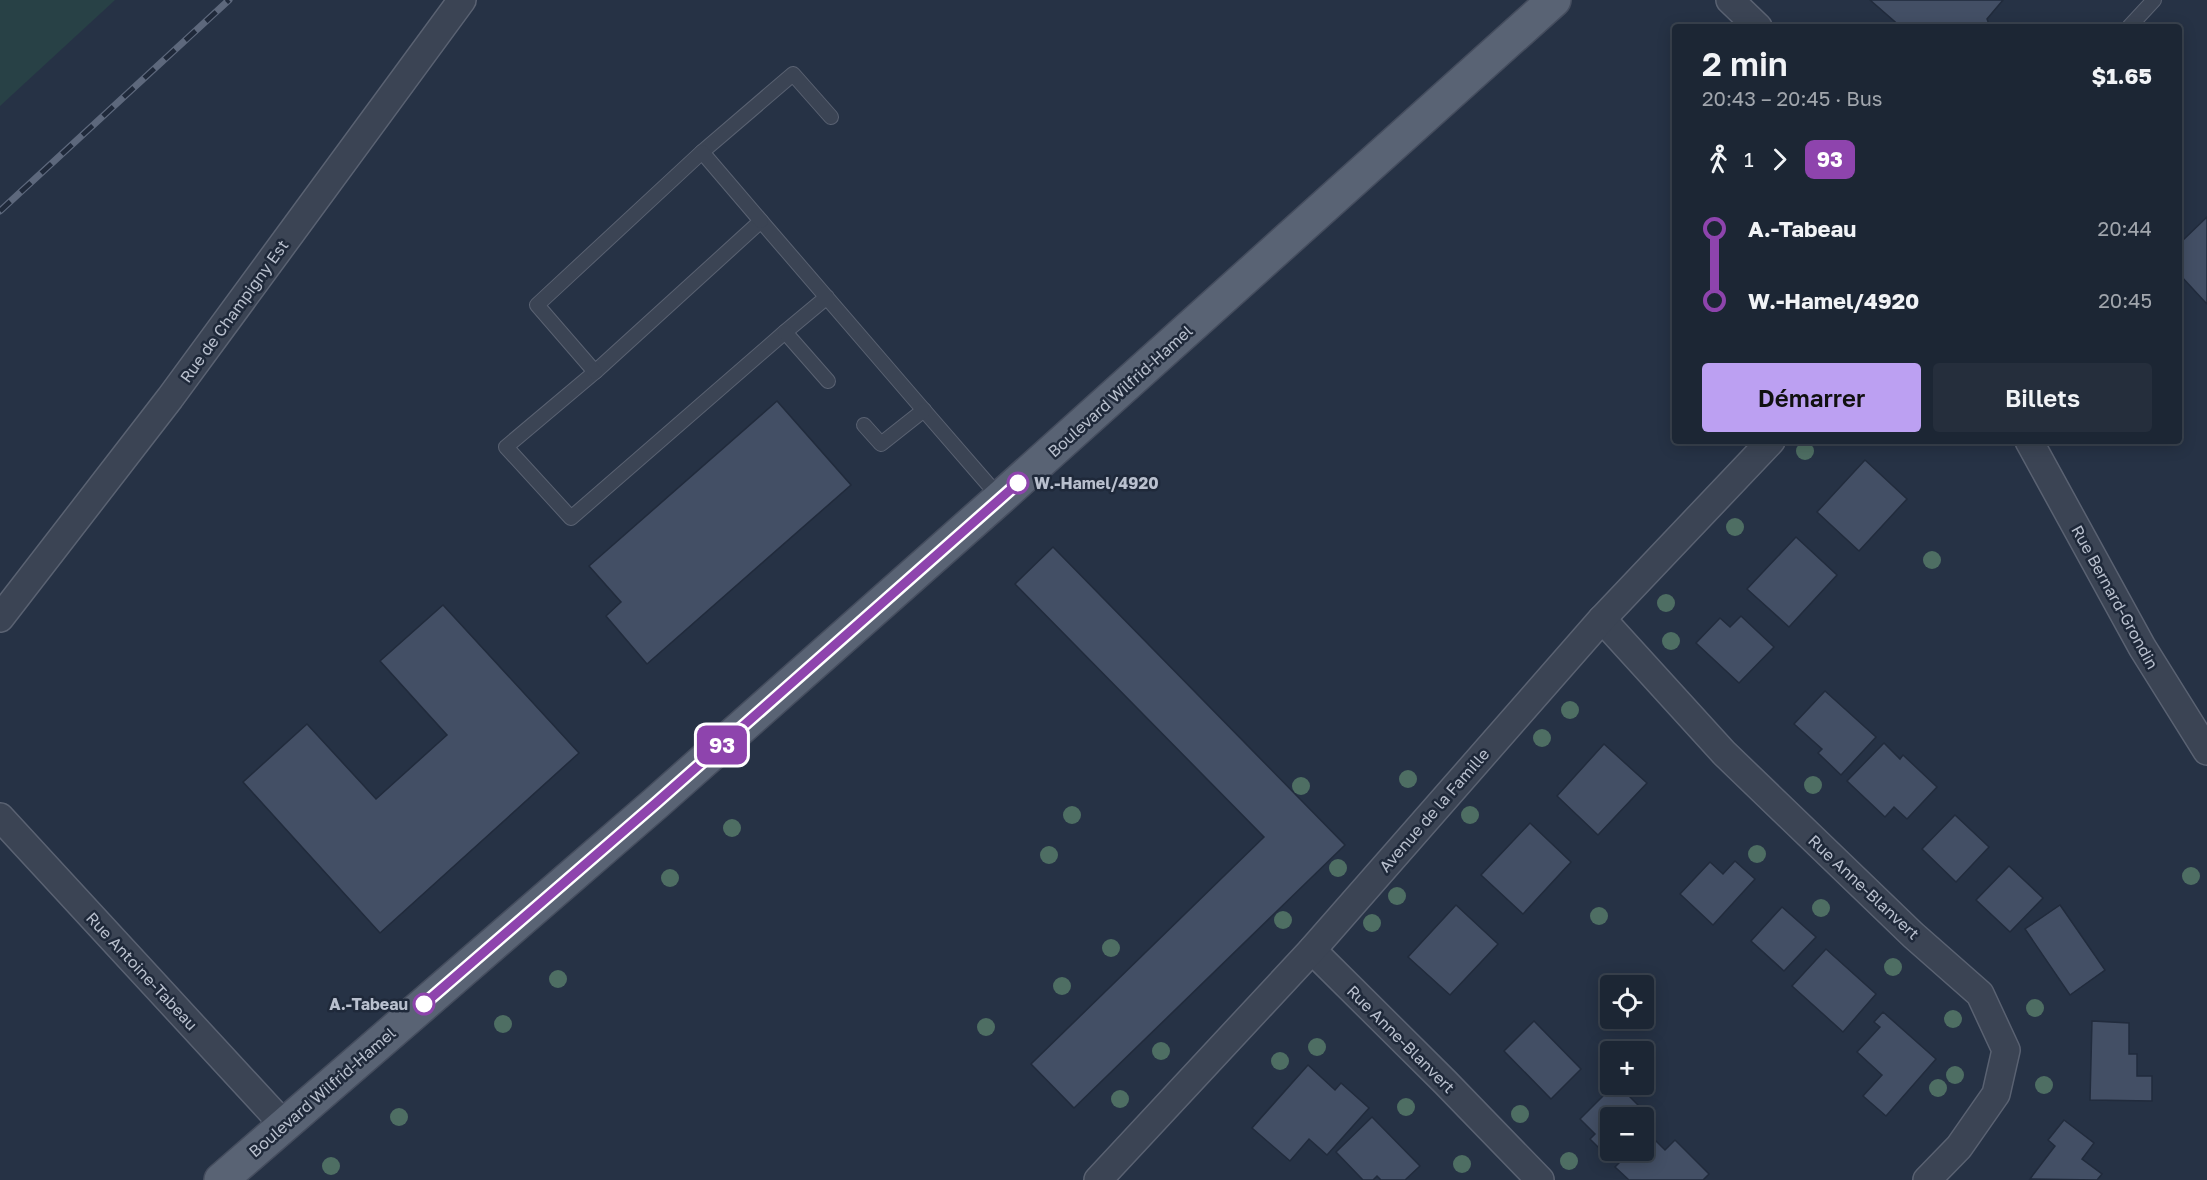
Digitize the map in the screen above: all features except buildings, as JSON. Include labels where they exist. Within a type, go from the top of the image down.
[{"type":"main road","name":"Boulevard Wilfrid-Hamel","points":[[221,1180],[656,803],[1000,498],[1554,0]]},
{"type":"street","name":"Rue de Champigny Est","points":[[0,618],[170,398],[462,0]]},
{"type":"street","points":[[1730,0],[1755,24]]},
{"type":"street","name":"Avenue de la Famille","points":[[1098,1180],[1312,950],[1602,619],[1768,444]]},
{"type":"street","name":"Rue Bernard-Grondin","points":[[2031,444],[2142,647],[2207,751]]},
{"type":"street","name":"Rue Anne-Blanvert","points":[[1602,619],[1724,753],[1913,934],[1980,994],[2006,1050],[1996,1094],[1959,1148],[1927,1180]]},
{"type":"street","name":"Rue Antoine-Tabeau","points":[[0,817],[284,1125]]},
{"type":"street","name":"Rue Anne-Blanvert","points":[[1312,950],[1540,1180]]},
{"type":"lane","points":[[2132,24],[2154,0]]},
{"type":"lane","points":[[595,372],[537,305],[702,152],[792,74],[831,117]]},
{"type":"lane","points":[[702,152],[1000,498]]},
{"type":"lane","points":[[760,221],[595,372],[506,447],[571,518],[827,297]]},
{"type":"lane","points":[[785,332],[828,381]]},
{"type":"lane","points":[[864,425],[881,444],[924,410]]},
{"type":"green space","points":[[0,0],[115,0],[0,106]]},
{"type":"railway","points":[[0,211],[229,0]]},
{"type":"bus line","name":"93","points":[[424,1004],[656,803],[1018,483]]},
{"type":"place","name":"W.-Hamel/4920","points":[[1018,483]]},
{"type":"place","name":"A.-Tabeau","points":[[424,1004]]}]
